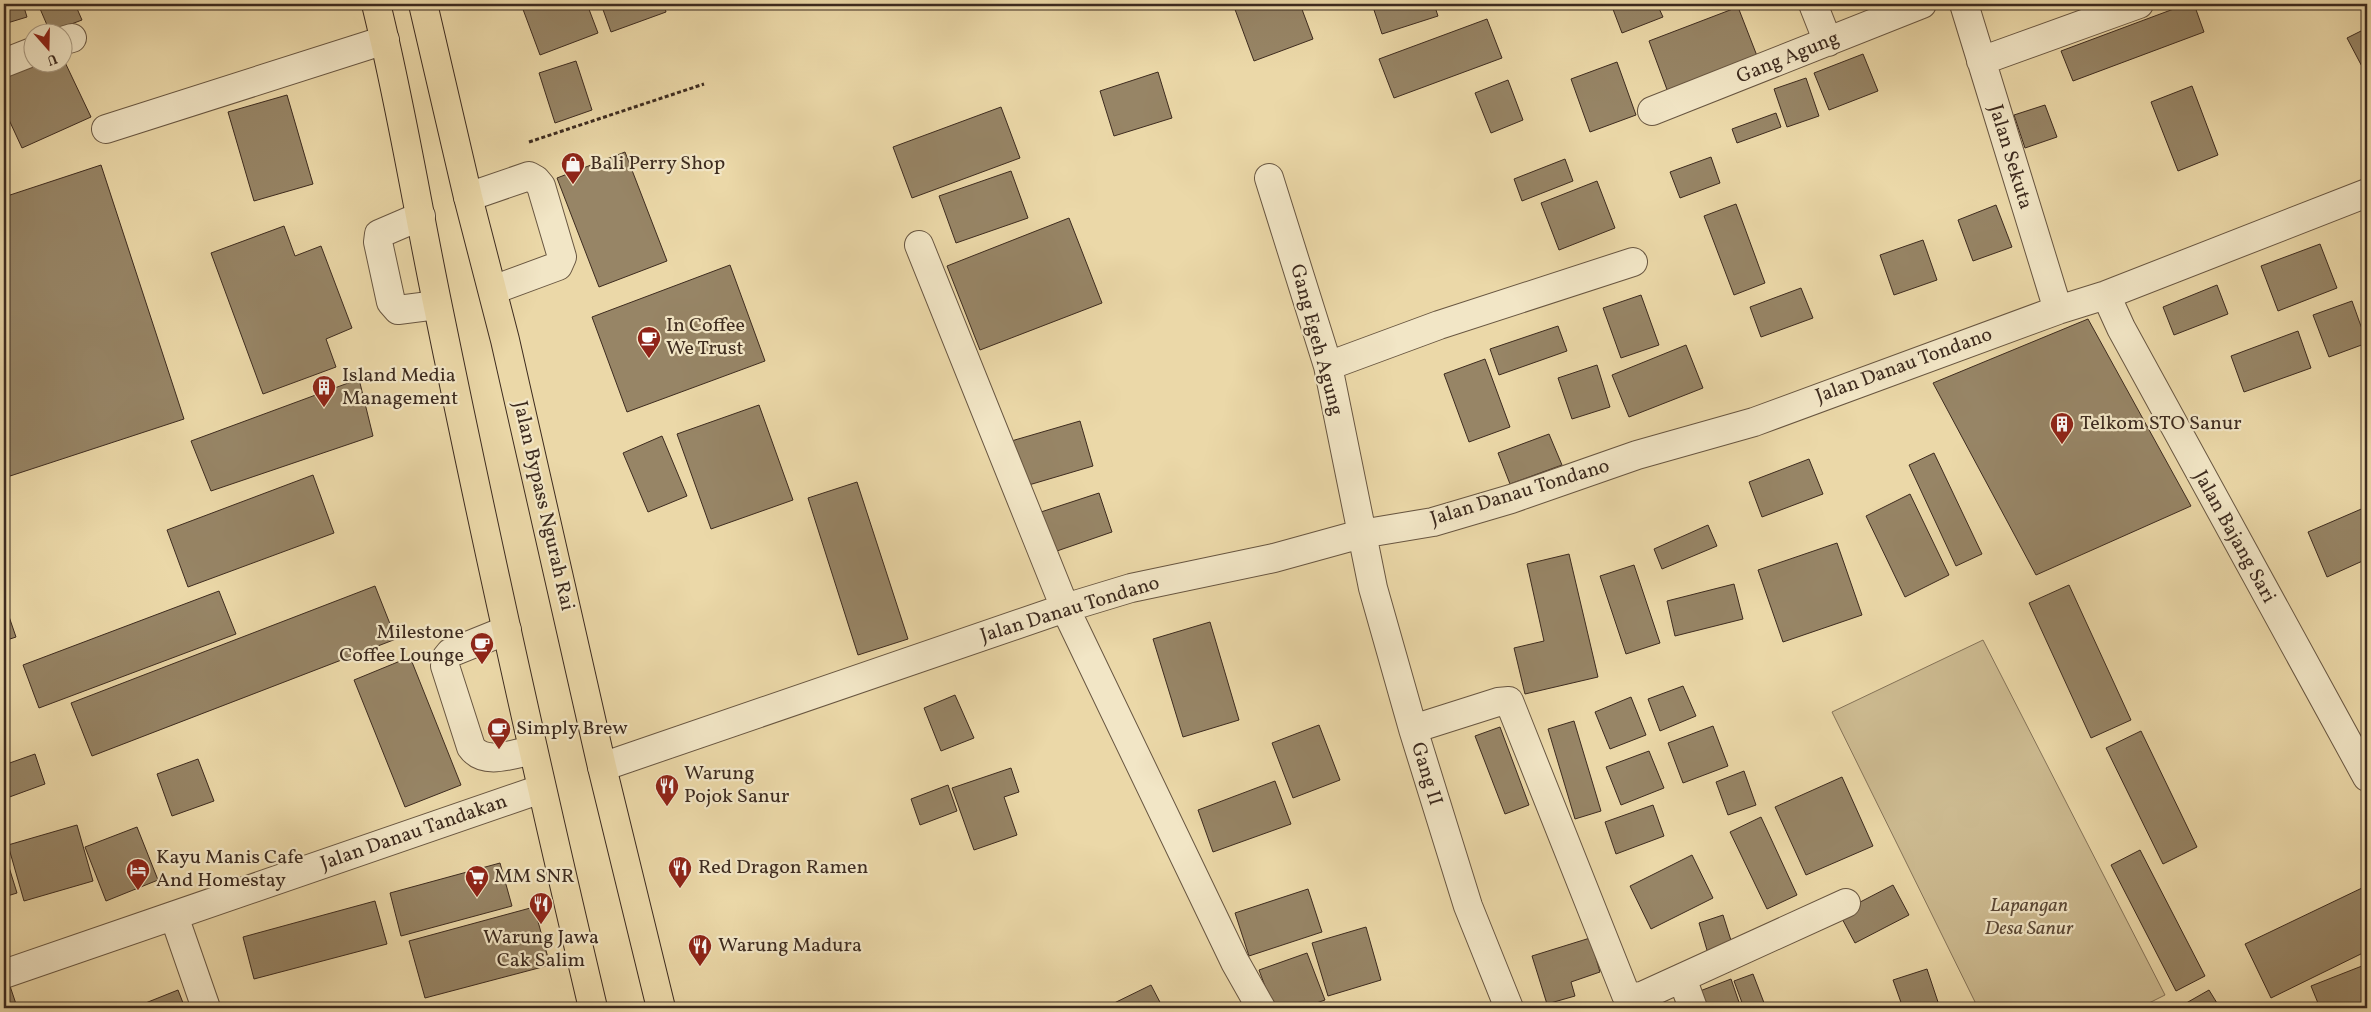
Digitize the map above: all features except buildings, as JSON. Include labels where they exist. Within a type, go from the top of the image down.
[{"type":"highway","points":[[376,4],[421,216],[437,305],[507,630],[593,1008]]},
{"type":"highway","name":"Jalan Bypass Ngurah Rai","points":[[423,4],[468,197],[493,290],[602,768],[661,1008]]},
{"type":"street","points":[[1813,4],[1828,42]]},
{"type":"street","name":"Gang Agung","points":[[1652,112],[1922,4]]},
{"type":"street","name":"Jalan Sekuta","points":[[1964,4],[2058,310]]},
{"type":"street","points":[[1980,61],[2139,4]]},
{"type":"street","points":[[106,129],[385,40]]},
{"type":"street","points":[[4,63],[22,56]]},
{"type":"street","points":[[468,197],[528,176],[536,180],[541,186],[562,257],[558,266],[493,290]]},
{"type":"street","name":"Gang Egeh Agung","points":[[1269,178],[1328,366],[1361,534]]},
{"type":"street","name":"Jalan Danau Tondano","points":[[602,768],[1066,608],[1131,588],[1274,558],[1361,534],[1432,522],[1511,499],[1637,456],[1754,422],[2058,310],[2106,295],[2367,193]]},
{"type":"street","points":[[421,216],[379,234],[378,242],[391,302],[398,310],[437,305]]},
{"type":"street","points":[[919,245],[1066,608],[1235,962],[1261,1008]]},
{"type":"street","points":[[1328,366],[1439,325],[1633,262]]},
{"type":"street","name":"Jalan Bajang Sari","points":[[2106,295],[2121,328],[2228,526],[2367,777]]},
{"type":"street","name":"Gang II","points":[[1361,534],[1373,588],[1413,729],[1468,906],[1509,1008]]},
{"type":"street","points":[[507,630],[450,653],[446,658],[446,666],[471,747],[476,755],[486,758],[533,750]]},
{"type":"street","points":[[1413,729],[1508,700],[1626,995],[1632,997],[1642,996],[1846,903]]},
{"type":"street","name":"Jalan Danau Tandakan","points":[[4,974],[542,790]]},
{"type":"street","points":[[174,916],[206,1008]]},
{"type":"street","points":[[1682,978],[1693,1008]]},
{"type":"path","points":[[526,143],[704,84]]},
{"type":"green space","name":"Lapangan Desa Sanur","points":[[1983,640],[2165,995],[2139,1008],[1978,1008],[1832,712]]},
{"type":"place","name":"Bali Perry Shop","points":[[573,185]]},
{"type":"place","name":"In Coffee We Trust","points":[[649,359]]},
{"type":"place","name":"Island Media Management","points":[[324,408]]},
{"type":"place","name":"Telkom STO Sanur","points":[[2062,445]]},
{"type":"place","name":"Milestone Coffee Lounge","points":[[482,665]]},
{"type":"place","name":"Simply Brew","points":[[499,750]]},
{"type":"place","name":"Warung Pojok Sanur","points":[[667,807]]},
{"type":"place","name":"Red Dragon Ramen","points":[[680,889]]},
{"type":"place","name":"Kayu Manis Cafe And Homestay","points":[[138,891]]},
{"type":"place","name":"MM SNR","points":[[477,898]]},
{"type":"place","name":"Warung Jawa Cak Salim","points":[[541,925]]},
{"type":"place","name":"Warung Madura","points":[[700,967]]}]
